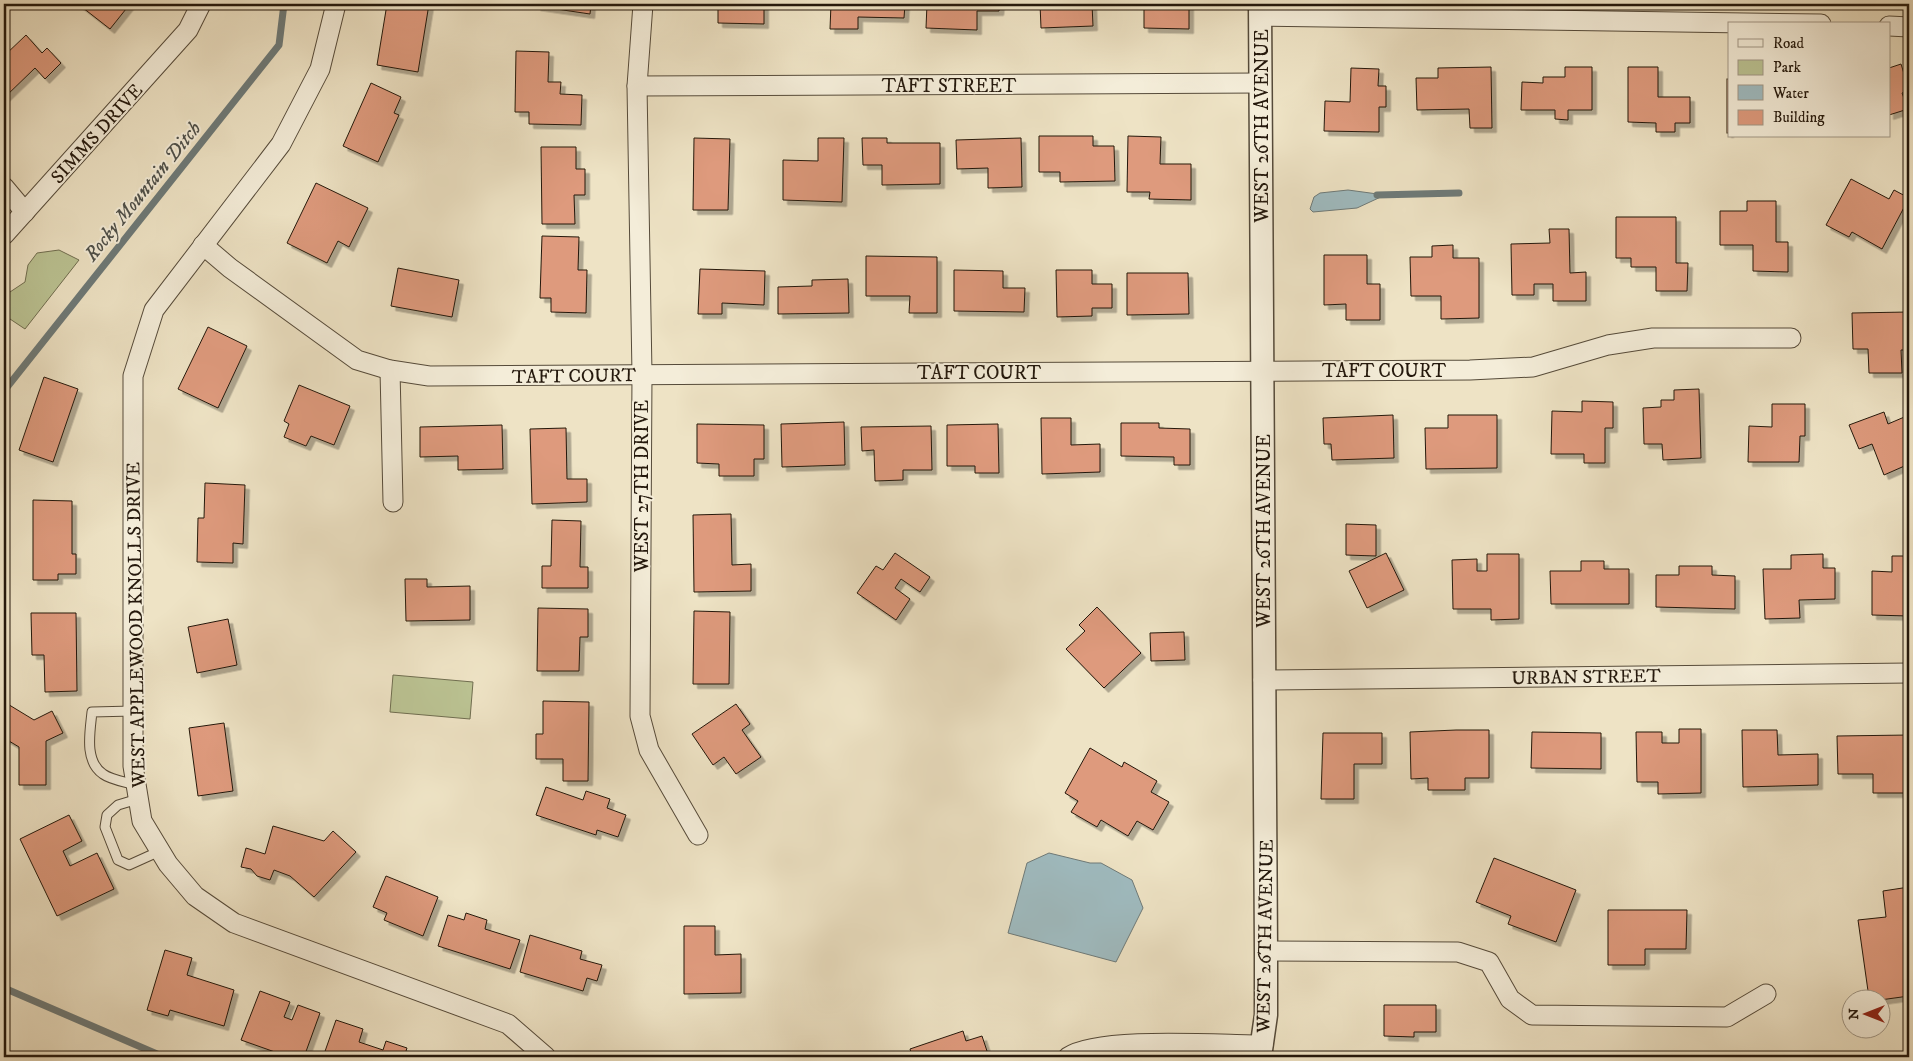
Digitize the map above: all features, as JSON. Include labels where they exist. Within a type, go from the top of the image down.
[{"type":"street","name":"SIMMS DRIVE","points":[[4,235],[188,30],[200,4]]},
{"type":"street","name":"WEST APPLEWOOD KNOLLS DRIVE","points":[[336,4],[320,69],[281,144],[154,310],[133,376],[133,766],[142,821],[160,851],[195,896],[234,924],[508,1024],[546,1057]]},
{"type":"street","name":"WEST 27TH DRIVE","points":[[643,4],[637,86],[642,374],[640,716],[649,750],[698,835]]},
{"type":"street","points":[[1260,10],[1731,12],[1806,22]]},
{"type":"street","name":"WEST 26TH AVENUE","points":[[1260,10],[1266,951],[1266,1015],[1261,1051]]},
{"type":"street","points":[[1890,26],[1909,26]]},
{"type":"street","name":"TAFT STREET","points":[[637,86],[1260,83]]},
{"type":"street","points":[[4,187],[25,212]]},
{"type":"street","name":"TAFT COURT","points":[[203,245],[230,268],[357,360],[390,370],[429,376],[1263,371],[1533,367],[1608,345],[1653,338],[1791,338]]},
{"type":"street","points":[[390,370],[393,502]]},
{"type":"street","name":"URBAN STREET","points":[[1263,680],[1909,673]]},
{"type":"street","points":[[1266,951],[1458,952],[1489,962],[1510,1000],[1532,1015],[1727,1017],[1766,994]]},
{"type":"street","points":[[1068,1057],[1095,1046],[1122,1044],[1261,1051]]},
{"type":"lane","points":[[133,711],[92,712],[90,741],[94,765],[104,775],[137,792],[107,814],[105,827],[118,860],[129,865],[160,851]]},
{"type":"green space","points":[[59,250],[79,260],[25,329],[4,315],[4,296],[25,282],[28,265],[37,253]]},
{"type":"green space","points":[[393,675],[473,682],[470,719],[390,712]]},
{"type":"water","points":[[1348,190],[1385,195],[1357,208],[1313,212],[1310,209],[1314,197],[1320,193]]},
{"type":"water","points":[[1049,853],[1090,863],[1101,863],[1132,880],[1143,908],[1116,962],[1008,933],[1027,863]]},
{"type":"building","points":[[78,4],[130,4],[110,29]]},
{"type":"building","points":[[387,4],[429,4],[418,72],[377,65]]},
{"type":"building","points":[[537,4],[591,4],[590,14],[536,6]]},
{"type":"building","points":[[718,4],[764,5],[764,24],[718,23]]},
{"type":"building","points":[[831,4],[905,4],[904,18],[858,17],[858,29],[830,29]]},
{"type":"building","points":[[927,4],[1000,4],[999,11],[977,11],[977,30],[926,28]]},
{"type":"building","points":[[1040,4],[1092,4],[1093,26],[1041,28]]},
{"type":"building","points":[[1144,4],[1189,4],[1189,29],[1144,28]]},
{"type":"building","points":[[26,35],[42,53],[47,48],[61,63],[45,79],[35,68],[4,98],[4,56]]},
{"type":"building","points":[[516,51],[549,52],[548,82],[561,82],[560,94],[582,95],[581,125],[529,124],[529,112],[515,112]]},
{"type":"building","points":[[1901,64],[1909,90],[1902,93],[1908,109],[1890,115],[1890,68]]},
{"type":"building","points":[[1491,67],[1492,128],[1470,128],[1469,109],[1417,110],[1416,78],[1438,78],[1438,68]]},
{"type":"building","points":[[1565,67],[1592,67],[1592,110],[1568,110],[1568,120],[1555,119],[1555,110],[1521,110],[1522,82],[1543,83],[1543,77],[1565,77]]},
{"type":"building","points":[[1628,67],[1658,67],[1658,97],[1690,97],[1690,123],[1675,123],[1675,132],[1656,132],[1656,123],[1628,122]]},
{"type":"building","points":[[1351,68],[1379,69],[1378,86],[1386,86],[1386,107],[1379,107],[1379,132],[1324,131],[1325,101],[1350,102]]},
{"type":"building","points":[[1727,79],[1728,79],[1728,133]]},
{"type":"building","points":[[371,83],[401,97],[394,113],[399,115],[378,162],[343,146]]},
{"type":"building","points":[[1039,136],[1093,136],[1093,146],[1114,146],[1115,181],[1060,182],[1060,172],[1039,172]]},
{"type":"building","points":[[1128,136],[1161,137],[1160,164],[1191,164],[1191,200],[1149,199],[1150,192],[1127,192]]},
{"type":"building","points":[[694,138],[730,139],[728,210],[693,210]]},
{"type":"building","points":[[818,138],[844,138],[842,202],[783,200],[783,160],[818,161]]},
{"type":"building","points":[[862,138],[887,138],[887,143],[940,143],[940,184],[882,185],[882,165],[863,165]]},
{"type":"building","points":[[1021,138],[1022,187],[988,188],[988,168],[957,169],[956,140]]},
{"type":"building","points":[[541,147],[576,147],[576,169],[585,169],[585,195],[574,195],[575,224],[542,224]]},
{"type":"building","points":[[1851,179],[1889,199],[1894,190],[1909,198],[1882,249],[1852,232],[1849,237],[1826,225]]},
{"type":"building","points":[[316,183],[368,208],[349,247],[338,241],[327,263],[287,243]]},
{"type":"building","points":[[1747,201],[1776,201],[1776,242],[1788,242],[1788,272],[1753,271],[1753,245],[1720,245],[1720,211],[1747,211]]},
{"type":"building","points":[[1616,217],[1676,217],[1676,263],[1688,263],[1687,291],[1656,291],[1656,267],[1631,267],[1631,258],[1616,258]]},
{"type":"building","points":[[1549,229],[1569,229],[1570,273],[1586,272],[1586,301],[1553,301],[1553,284],[1534,284],[1534,295],[1512,295],[1511,244],[1550,243]]},
{"type":"building","points":[[542,236],[579,237],[578,270],[587,270],[586,313],[551,312],[551,298],[540,298]]},
{"type":"building","points":[[1453,245],[1453,258],[1479,258],[1479,318],[1441,319],[1441,296],[1411,296],[1410,257],[1432,257],[1432,246]]},
{"type":"building","points":[[1324,255],[1367,255],[1367,284],[1380,284],[1380,320],[1346,320],[1346,304],[1324,305]]},
{"type":"building","points":[[866,256],[937,257],[937,313],[909,313],[910,296],[866,296]]},
{"type":"building","points":[[398,268],[459,280],[452,317],[391,306]]},
{"type":"building","points":[[700,269],[765,271],[764,305],[722,303],[722,314],[698,314]]},
{"type":"building","points":[[954,270],[1003,271],[1003,288],[1025,288],[1024,312],[954,311]]},
{"type":"building","points":[[1056,270],[1092,270],[1092,284],[1112,284],[1112,308],[1092,308],[1092,316],[1057,317]]},
{"type":"building","points":[[1127,273],[1188,273],[1189,314],[1127,315]]},
{"type":"building","points":[[848,279],[849,313],[778,314],[778,287],[812,286],[812,280]]},
{"type":"building","points":[[1908,312],[1909,350],[1901,350],[1902,373],[1869,373],[1868,349],[1853,349],[1852,313]]},
{"type":"building","points":[[208,327],[247,346],[218,408],[178,389]]},
{"type":"building","points":[[44,377],[78,389],[53,462],[19,450]]},
{"type":"building","points":[[299,385],[350,406],[334,445],[311,436],[306,446],[284,437],[289,424],[284,421]]},
{"type":"building","points":[[1699,389],[1701,458],[1663,460],[1662,444],[1644,444],[1643,408],[1661,407],[1661,400],[1674,400],[1674,390]]},
{"type":"building","points":[[1582,401],[1613,402],[1613,428],[1605,428],[1605,463],[1584,463],[1584,454],[1551,454],[1552,411],[1582,412]]},
{"type":"building","points":[[1772,404],[1805,404],[1805,436],[1800,436],[1799,462],[1748,462],[1749,426],[1772,427]]},
{"type":"building","points":[[1884,412],[1888,424],[1909,415],[1909,464],[1884,475],[1872,444],[1859,449],[1849,425]]},
{"type":"building","points":[[1393,415],[1394,458],[1332,460],[1331,444],[1324,444],[1323,418]]},
{"type":"building","points":[[1448,415],[1497,415],[1497,468],[1426,469],[1425,428],[1448,428]]},
{"type":"building","points":[[1041,418],[1071,418],[1071,445],[1100,444],[1100,472],[1042,474]]},
{"type":"building","points":[[844,422],[845,465],[782,467],[781,424]]},
{"type":"building","points":[[1121,423],[1159,423],[1159,428],[1190,429],[1190,465],[1174,465],[1174,457],[1121,456]]},
{"type":"building","points":[[697,424],[764,425],[764,459],[754,459],[754,476],[719,476],[719,464],[697,463]]},
{"type":"building","points":[[998,424],[999,473],[975,473],[975,466],[947,466],[947,425]]},
{"type":"building","points":[[502,425],[503,469],[458,470],[458,456],[420,457],[420,427]]},
{"type":"building","points":[[931,426],[932,470],[903,470],[903,480],[875,481],[874,450],[862,451],[861,427]]},
{"type":"building","points":[[566,428],[567,479],[587,479],[587,502],[532,504],[530,429]]},
{"type":"building","points":[[205,483],[245,485],[243,544],[233,543],[233,563],[197,562],[198,518],[204,518]]},
{"type":"building","points":[[33,500],[72,501],[72,554],[76,554],[76,574],[58,574],[58,580],[33,580]]},
{"type":"building","points":[[731,514],[732,565],[751,564],[751,591],[694,592],[693,515]]},
{"type":"building","points":[[552,520],[581,521],[580,567],[588,567],[588,588],[542,588],[542,566],[551,566]]},
{"type":"building","points":[[1346,524],[1376,525],[1376,556],[1346,555]]},
{"type":"building","points":[[895,553],[930,577],[920,592],[901,579],[895,588],[910,599],[896,620],[857,593],[876,566],[883,570]]},
{"type":"building","points":[[1386,553],[1404,590],[1367,608],[1349,571]]},
{"type":"building","points":[[1487,554],[1519,554],[1519,619],[1491,620],[1491,609],[1453,609],[1452,560],[1477,559],[1477,571],[1487,571]]},
{"type":"building","points":[[1823,554],[1823,568],[1835,568],[1835,599],[1799,600],[1800,618],[1765,619],[1763,569],[1791,569],[1791,555]]},
{"type":"building","points":[[1892,556],[1909,556],[1909,616],[1872,615],[1872,571],[1892,572]]},
{"type":"building","points":[[1581,561],[1604,561],[1604,569],[1629,569],[1629,604],[1551,604],[1550,571],[1581,571]]},
{"type":"building","points":[[1679,566],[1712,566],[1712,575],[1735,576],[1735,609],[1656,607],[1656,575],[1679,575]]},
{"type":"building","points":[[405,579],[427,579],[427,587],[470,586],[470,620],[406,621]]},
{"type":"building","points":[[1097,607],[1141,653],[1104,688],[1066,649],[1085,631],[1079,625]]},
{"type":"building","points":[[538,608],[588,609],[588,637],[580,637],[579,671],[537,671]]},
{"type":"building","points":[[694,611],[730,612],[729,684],[693,684]]},
{"type":"building","points":[[31,613],[76,613],[77,691],[45,692],[44,655],[32,655]]},
{"type":"building","points":[[228,619],[237,665],[197,673],[188,627]]},
{"type":"building","points":[[1184,632],[1185,660],[1151,661],[1150,633]]},
{"type":"building","points":[[543,701],[589,702],[588,781],[563,781],[563,759],[536,759],[536,734],[543,734]]},
{"type":"building","points":[[6,703],[34,720],[52,711],[63,733],[46,741],[46,785],[19,785],[19,747],[4,738]]},
{"type":"building","points":[[736,704],[750,724],[742,730],[761,757],[736,774],[724,757],[713,765],[692,734]]},
{"type":"building","points":[[224,723],[233,791],[198,796],[189,728]]},
{"type":"building","points":[[1679,729],[1701,729],[1701,793],[1658,794],[1658,782],[1637,782],[1636,732],[1662,732],[1662,743],[1679,743]]},
{"type":"building","points":[[1489,730],[1489,778],[1465,778],[1465,790],[1428,790],[1428,778],[1411,779],[1410,732]]},
{"type":"building","points":[[1742,730],[1777,730],[1778,755],[1818,754],[1818,785],[1743,787]]},
{"type":"building","points":[[1532,732],[1601,733],[1601,769],[1531,768]]},
{"type":"building","points":[[1323,733],[1382,733],[1382,764],[1354,764],[1354,799],[1321,799]]},
{"type":"building","points":[[1909,735],[1907,793],[1873,793],[1873,774],[1838,774],[1837,736]]},
{"type":"building","points":[[1090,748],[1122,767],[1124,762],[1157,781],[1151,792],[1169,802],[1153,830],[1137,821],[1128,836],[1101,820],[1097,827],[1071,812],[1078,801],[1065,793]]},
{"type":"building","points":[[546,787],[583,800],[586,791],[610,799],[607,808],[626,815],[618,837],[597,830],[596,835],[536,815]]},
{"type":"building","points":[[69,815],[82,841],[63,851],[70,866],[97,853],[114,889],[57,916],[20,839]]},
{"type":"building","points":[[273,826],[324,841],[333,831],[356,852],[314,897],[290,876],[274,870],[270,880],[257,876],[251,869],[241,867],[246,848],[265,854]]},
{"type":"building","points":[[1494,858],[1576,890],[1556,942],[1508,924],[1511,916],[1476,902]]},
{"type":"building","points":[[386,876],[438,897],[423,936],[384,920],[387,913],[373,907]]},
{"type":"building","points":[[1909,887],[1909,996],[1890,999],[1890,988],[1868,988],[1858,920],[1886,917],[1883,891]]},
{"type":"building","points":[[1608,910],[1687,910],[1686,949],[1645,949],[1645,965],[1608,965]]},
{"type":"building","points":[[466,913],[487,920],[485,929],[520,940],[510,969],[438,946],[448,915],[464,920]]},
{"type":"building","points":[[684,926],[715,926],[715,955],[741,954],[741,993],[684,994]]},
{"type":"building","points":[[530,935],[582,951],[580,959],[602,965],[597,981],[587,978],[583,991],[520,972]]},
{"type":"building","points":[[165,950],[192,958],[187,975],[234,990],[224,1026],[170,1010],[168,1016],[147,1010]]},
{"type":"building","points":[[260,991],[290,1002],[284,1017],[292,1020],[298,1005],[320,1013],[304,1057],[289,1057],[241,1040]]},
{"type":"building","points":[[1384,1005],[1436,1005],[1436,1032],[1414,1032],[1414,1037],[1384,1036]]},
{"type":"building","points":[[336,1020],[363,1029],[359,1042],[383,1050],[386,1041],[407,1048],[404,1057],[323,1057]]},
{"type":"building","points":[[963,1031],[966,1041],[982,1036],[989,1057],[907,1057],[912,1056],[910,1049]]},
{"type":"waterway","name":"Rocky Mountain Ditch","points":[[4,391],[279,45],[284,4]]},
{"type":"waterway","points":[[1377,195],[1459,193]]},
{"type":"waterway","name":"Rocky Mountain Ditch","points":[[4,988],[164,1057]]}]
